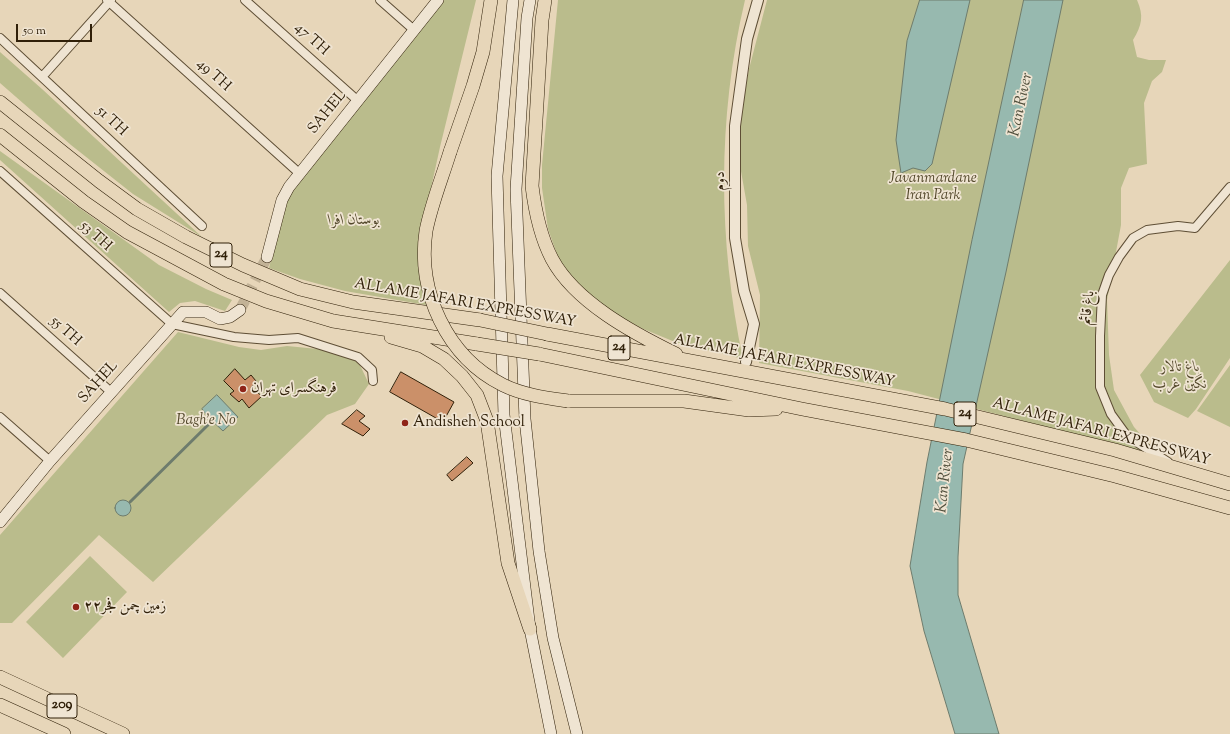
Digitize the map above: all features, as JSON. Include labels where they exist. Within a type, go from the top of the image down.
[{"type":"main road","name":"SAHEL","points":[[267,257],[282,200],[289,187],[438,0]]},
{"type":"main road","points":[[491,0],[483,52],[450,152],[426,232],[425,261],[428,286],[434,307],[443,328],[453,342],[477,367],[504,385],[527,393],[568,401],[684,401],[749,410],[802,409]]},
{"type":"main road","points":[[513,0],[497,176],[504,415],[530,629],[551,734]]},
{"type":"main road","points":[[530,0],[527,18],[516,189],[525,419],[541,566],[553,638],[577,734]]},
{"type":"main road","points":[[545,0],[542,20],[532,186],[534,211],[552,260],[566,280],[595,307],[642,338],[692,361]]},
{"type":"main road","name":"ALLAME JAFARI EXPRESSWAY","points":[[0,102],[99,181],[137,209],[186,237],[243,265],[300,289],[353,302],[480,320],[546,334],[814,383],[944,409],[1115,450],[1230,484]]},
{"type":"main road","name":"24","points":[[0,135],[84,202],[127,232],[231,286],[266,301],[333,321],[538,354],[802,409],[966,440],[1115,476],[1230,508]]},
{"type":"main road","name":"SAHEL","points":[[0,522],[50,461],[183,312],[206,312],[220,319],[230,318],[240,310]]},
{"type":"main road","points":[[333,321],[422,346],[444,359],[462,376],[477,395],[486,421],[508,563],[530,629]]},
{"type":"main road","name":"209","points":[[0,677],[123,734]]},
{"type":"main road","name":"209","points":[[0,704],[64,734]]},
{"type":"street","name":"47 TH","points":[[245,0],[357,100]]},
{"type":"street","points":[[380,0],[414,30]]},
{"type":"street","name":"دوم","points":[[746,362],[754,324],[744,291],[735,238],[735,126],[747,39],[758,0]]},
{"type":"street","points":[[42,77],[109,1]]},
{"type":"street","name":"49 TH","points":[[109,1],[299,173]]},
{"type":"street","name":"51 TH","points":[[0,38],[202,226]]},
{"type":"street","name":"53 TH","points":[[0,171],[172,324]]},
{"type":"street","name":"باغ قائم","points":[[1181,470],[1127,436],[1111,414],[1100,387],[1102,295],[1109,275],[1119,257],[1133,238],[1147,230],[1178,226],[1195,228],[1230,187]]},
{"type":"street","name":"55 TH","points":[[0,293],[111,392]]},
{"type":"street","points":[[172,324],[234,337],[269,340],[298,338],[358,357],[372,370],[373,381]]},
{"type":"street","points":[[0,417],[50,461]]},
{"type":"green space","name":"بوستان افرا","points":[[444,0],[476,0],[440,147],[419,243],[418,262],[420,280],[426,305],[345,291],[300,279],[269,268],[285,203],[291,191]]},
{"type":"green space","points":[[558,0],[745,0],[729,90],[725,135],[724,180],[725,224],[729,269],[743,359],[675,342],[641,328],[607,309],[582,289],[559,260],[548,229],[542,188],[542,165]]},
{"type":"green space","name":"Javanmardane Iran Park","points":[[767,0],[1137,0],[1141,11],[1141,20],[1133,40],[1137,57],[1149,60],[1166,60],[1162,72],[1152,81],[1144,103],[1147,164],[1129,168],[1121,188],[1121,225],[1107,300],[1109,355],[1114,390],[1134,427],[1161,457],[908,391],[759,363],[760,295],[748,246],[747,205],[739,160],[740,121],[749,69]]},
{"type":"green space","points":[[0,52],[202,237],[133,194],[71,145],[0,83]]},
{"type":"green space","points":[[0,151],[159,265],[206,289],[232,300],[225,311],[195,301],[180,303],[169,312],[0,160]]},
{"type":"green space","name":"باغ تالار نگین غرب","points":[[1230,260],[1230,358],[1196,409],[1188,418],[1154,402],[1140,375]]},
{"type":"green space","name":"Bagh'e No","points":[[178,332],[239,347],[261,350],[287,346],[318,349],[358,361],[369,384],[355,404],[327,415],[153,582],[99,535],[12,623],[0,623],[0,535]]},
{"type":"green space","points":[[1230,365],[1230,427],[1197,411]]},
{"type":"green space","name":"زمین چمن فجر۲۲","points":[[90,556],[127,592],[63,658],[26,622]]},
{"type":"water","points":[[920,0],[970,0],[932,164],[925,171],[913,168],[901,173],[896,140],[907,41]]},
{"type":"water","name":"Kan River","points":[[1024,0],[1063,0],[1006,272],[963,464],[958,557],[958,595],[999,734],[955,734],[924,631],[910,566],[927,462],[972,240]]},
{"type":"water","points":[[217,395],[238,417],[223,431],[202,409]]},
{"type":"water","points":[[120,500],[126,500],[131,505],[129,514],[126,516],[120,516],[115,511],[115,505]]},
{"type":"building","name":"فرهنگسرای تهران","points":[[235,369],[245,380],[251,375],[256,381],[251,388],[262,396],[249,408],[242,399],[239,402],[230,394],[234,391],[224,381]]},
{"type":"building","points":[[401,372],[454,402],[443,422],[390,392]]},
{"type":"building","points":[[357,410],[365,416],[359,421],[370,429],[363,436],[342,424]]},
{"type":"building","points":[[467,457],[473,463],[452,481],[447,475]]},
{"type":"waterway","points":[[130,502],[212,421]]},
{"type":"tunnel","points":[[240,310],[267,257]]},
{"type":"place","name":"فرهنگسرای تهران","points":[[243,389]]},
{"type":"place","name":"Andisheh School","points":[[405,423]]},
{"type":"place","name":"زمین چمن فجر۲۲","points":[[76,607]]}]
